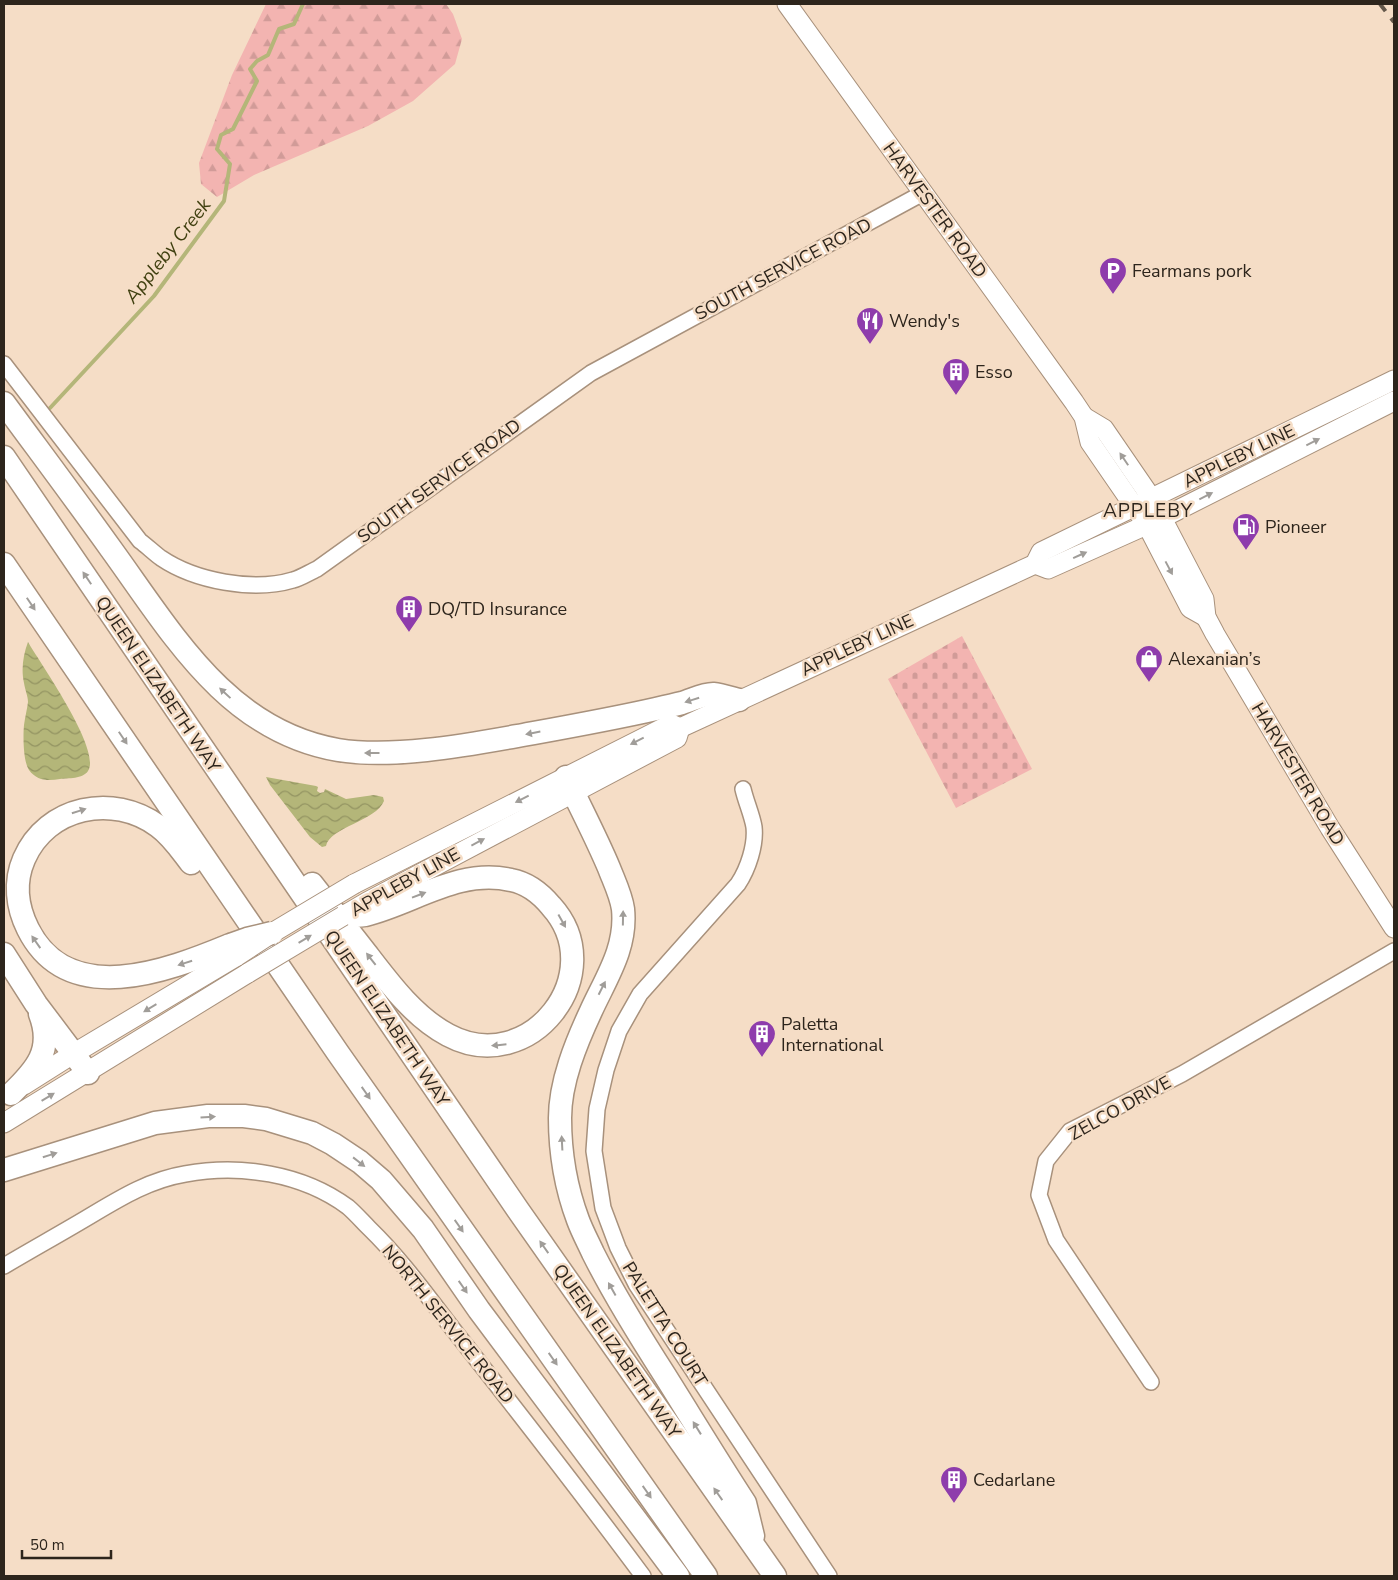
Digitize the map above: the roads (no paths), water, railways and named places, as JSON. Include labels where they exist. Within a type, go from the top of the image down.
[{"type":"highway","points":[[4,403],[185,650],[216,684],[242,708],[282,732],[337,750],[392,753],[529,734],[639,713],[711,694],[739,700]]},
{"type":"highway","name":"QUEEN ELIZABETH WAY","points":[[4,457],[512,1202],[775,1576]]},
{"type":"highway","points":[[4,564],[338,1053],[706,1576]]},
{"type":"highway","points":[[569,784],[617,887],[623,909],[619,949],[614,965],[590,1011],[574,1050],[562,1094],[560,1117],[562,1156],[569,1191],[578,1221],[630,1321],[745,1503],[756,1549]]},
{"type":"highway","points":[[233,793],[272,832],[387,980],[411,1006],[446,1034],[467,1044],[481,1046],[506,1045],[518,1041],[537,1029],[552,1015],[564,998],[570,979],[572,960],[570,939],[556,911],[535,891],[524,884],[511,880],[486,877],[462,880],[370,907],[364,915],[343,916]]},
{"type":"highway","points":[[272,932],[247,939],[233,951],[134,976],[106,977],[73,971],[60,966],[43,952],[32,937],[23,920],[18,889],[20,873],[24,859],[32,846],[46,830],[64,817],[90,808],[117,808],[152,822],[171,837],[338,1053]]},
{"type":"highway","points":[[4,954],[36,1004],[88,1073]]},
{"type":"highway","points":[[7,1096],[30,1075],[43,1053],[45,1043],[44,1025],[36,1004]]},
{"type":"highway","points":[[4,1170],[155,1123],[208,1116],[244,1116],[266,1119],[312,1133],[334,1144],[360,1162],[380,1180],[423,1229],[479,1310],[678,1576]]},
{"type":"main road","name":"HARVESTER ROAD","points":[[786,4],[1084,417],[1090,442],[1134,507],[1154,521]]},
{"type":"main road","name":"APPLEBY LINE","points":[[272,932],[354,884],[569,784],[677,738],[680,728],[1035,564],[1041,552],[1394,380]]},
{"type":"main road","name":"APPLEBY LINE","points":[[1035,564],[1048,569],[1154,521],[1394,401]]},
{"type":"main road","name":"HARVESTER ROAD","points":[[1084,417],[1104,429],[1152,499],[1154,521],[1190,608],[1206,617],[1330,828],[1394,928]]},
{"type":"main road","points":[[1113,518],[1117,499],[1115,479]]},
{"type":"main road","name":"APPLEBY LINE","points":[[370,907],[569,784]]},
{"type":"main road","name":"APPLEBY LINE","points":[[4,1123],[343,916]]},
{"type":"main road","points":[[7,1096],[233,951]]},
{"type":"street","name":"SOUTH SERVICE ROAD","points":[[4,364],[140,541],[162,558],[200,576],[238,585],[267,585],[294,580],[317,569],[591,372],[923,193]]},
{"type":"street","name":"PALETTA COURT","points":[[743,789],[754,829],[752,845],[744,874],[738,884],[640,994],[619,1032],[606,1070],[599,1099],[594,1151],[603,1208],[618,1248],[636,1284],[830,1576]]},
{"type":"street","name":"ZELCO DRIVE","points":[[1151,1382],[1056,1240],[1039,1195],[1046,1161],[1070,1131],[1182,1074],[1394,951]]},
{"type":"street","name":"NORTH SERVICE ROAD","points":[[4,1266],[125,1195],[152,1182],[185,1174],[222,1170],[252,1171],[287,1178],[308,1185],[348,1208],[407,1268],[557,1461],[643,1576]]},
{"type":"water","points":[[28,642],[68,706],[86,745],[90,760],[88,771],[79,777],[43,779],[32,774],[27,766],[24,725],[28,697],[23,678],[23,668]]},
{"type":"water","points":[[266,777],[316,786],[318,787],[317,791],[320,793],[324,792],[325,789],[346,799],[374,795],[383,797],[384,801],[372,814],[336,834],[329,839],[326,846],[322,847],[310,837],[270,785]]},
{"type":"waterway","name":"Appleby Creek","points":[[50,408],[154,296],[224,201],[230,164],[217,149],[221,135],[233,129],[257,81],[250,69],[257,61],[268,55],[279,29],[294,24],[303,4]]},
{"type":"railway","points":[[1380,4],[1394,22]]},
{"type":"place","name":"Fearmans pork","points":[[1113,295]]},
{"type":"place","name":"Wendy's","points":[[870,345]]},
{"type":"place","name":"Esso","points":[[956,396]]},
{"type":"place","name":"Pioneer","points":[[1246,551]]},
{"type":"place","name":"DQ/TD Insurance","points":[[409,633]]},
{"type":"place","name":"Alexanian’s","points":[[1149,683]]},
{"type":"place","name":"Paletta International","points":[[762,1058]]},
{"type":"place","name":"Cedarlane","points":[[954,1504]]},
{"type":"district","name":"APPLEBY","points":[[1148,511]]}]
